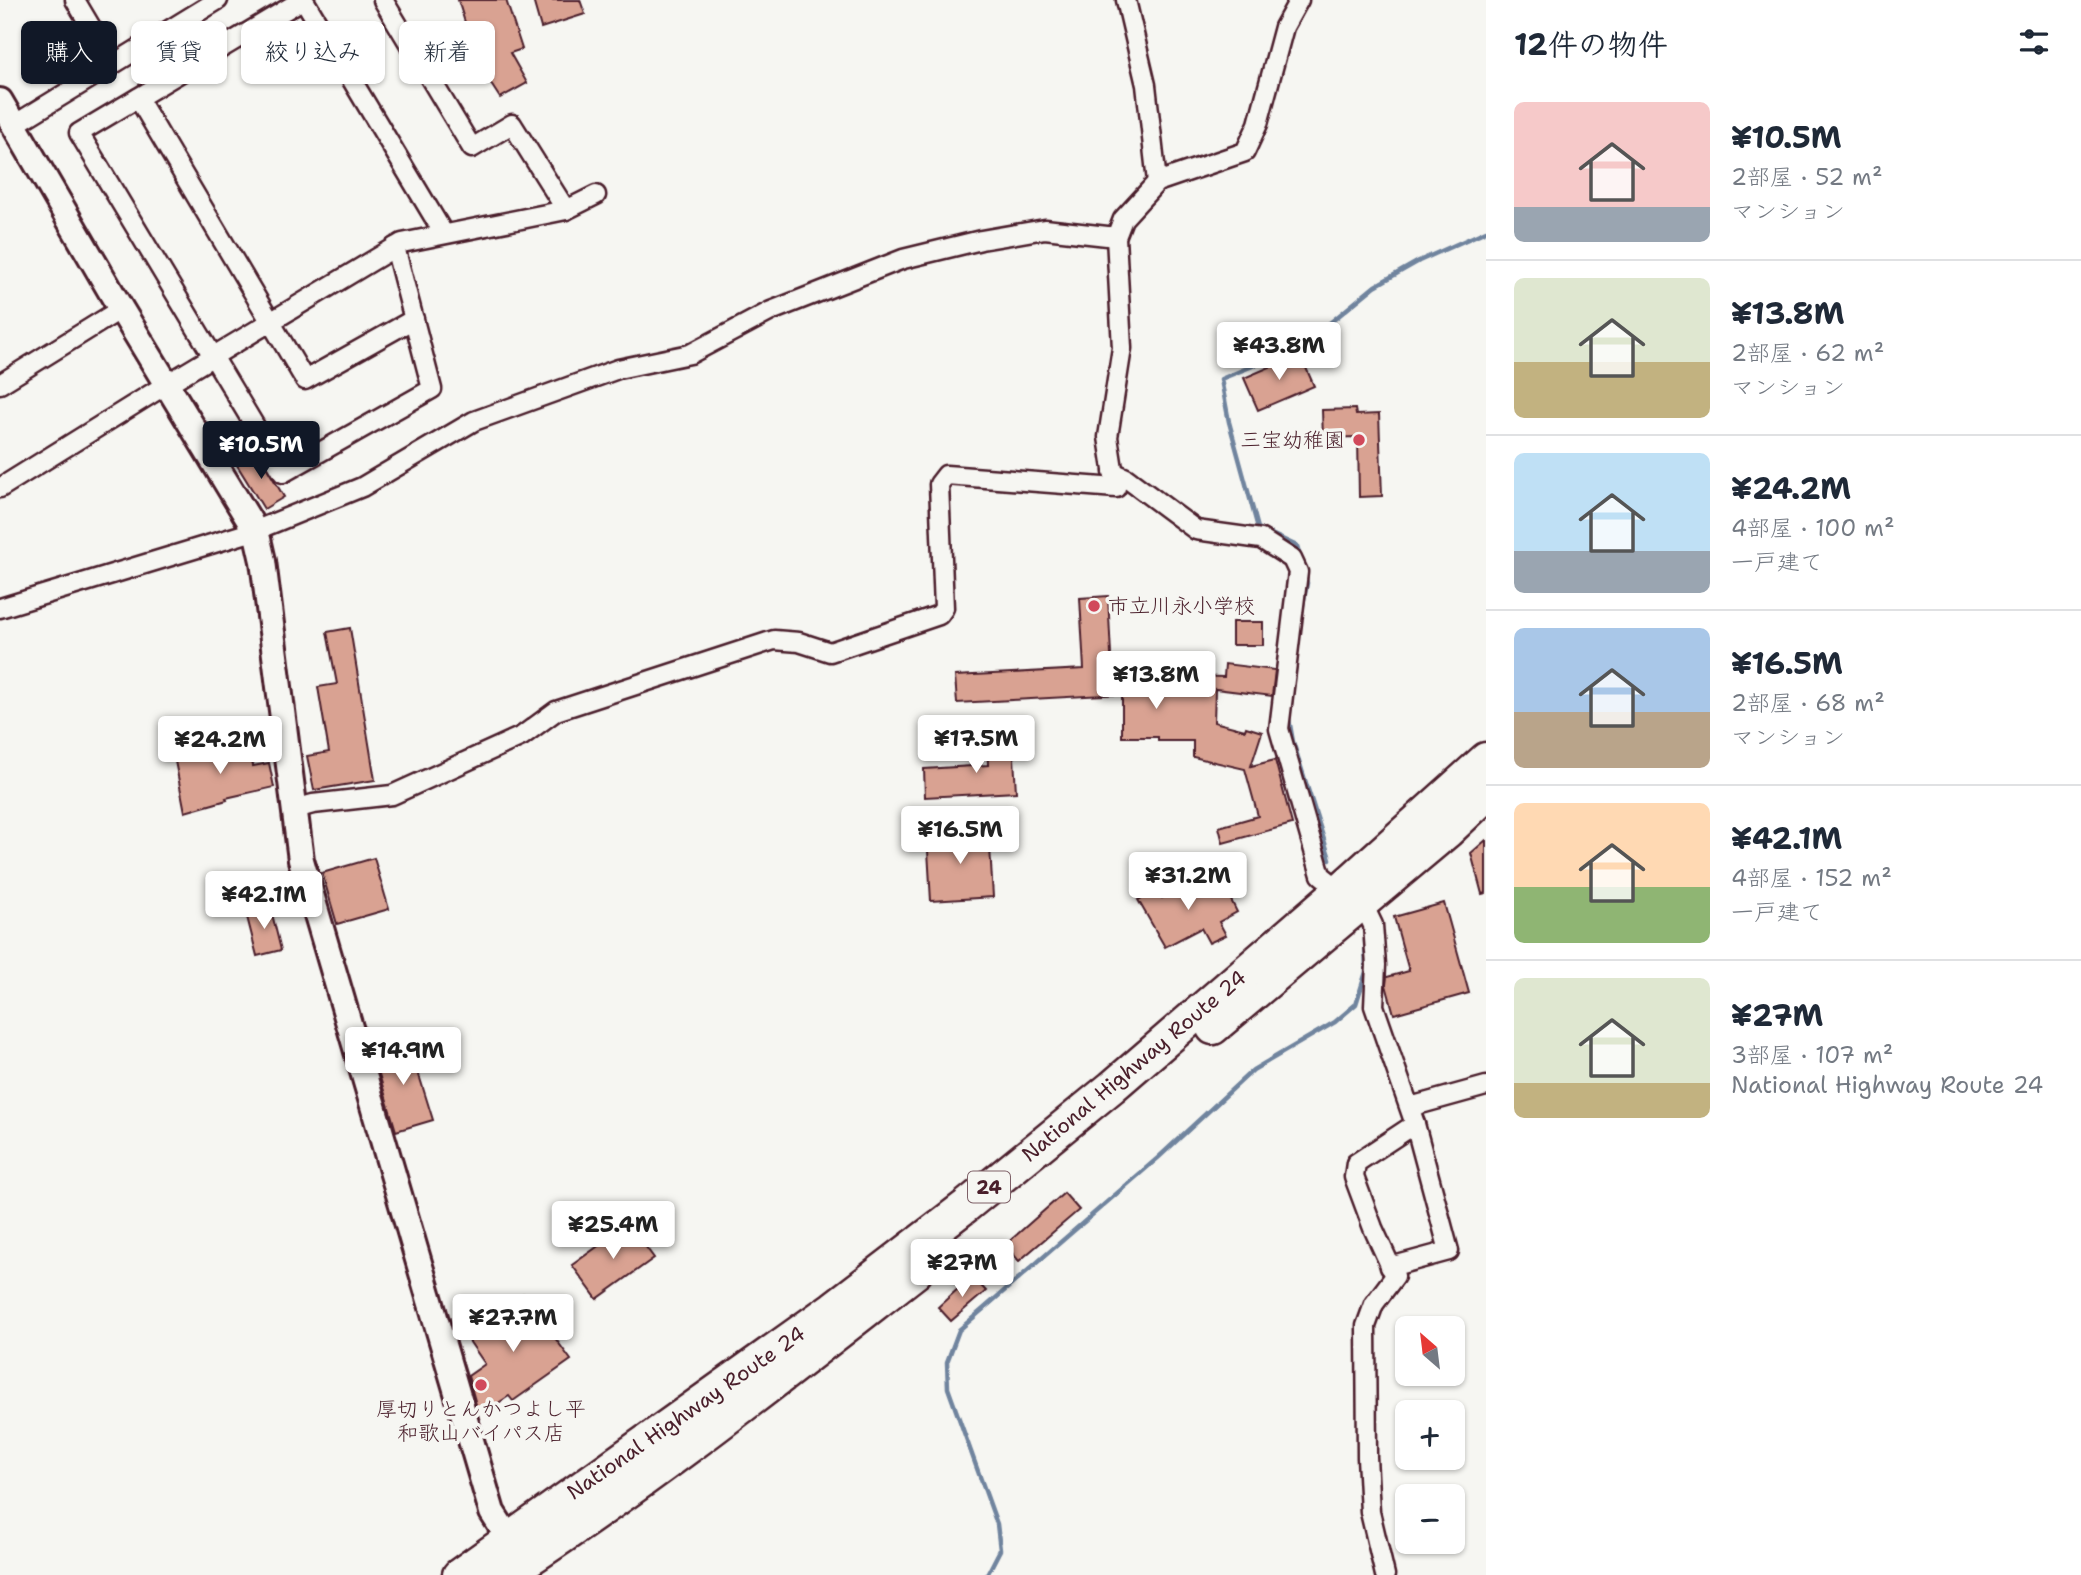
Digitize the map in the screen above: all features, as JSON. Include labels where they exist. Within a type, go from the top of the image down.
[{"type":"highway","name":"National Highway Route 24","points":[[459,1575],[512,1559],[618,1498],[737,1411],[1005,1202],[1351,896],[1486,759]]},
{"type":"highway","name":"National Highway Route 24","points":[[1351,896],[1448,831],[1486,796]]},
{"type":"street","points":[[75,0],[87,21]]},
{"type":"street","points":[[117,62],[218,0]]},
{"type":"street","points":[[395,247],[432,389],[283,472],[79,133],[303,0],[444,234]]},
{"type":"street","points":[[383,0],[472,148],[512,124],[566,210]]},
{"type":"street","points":[[1126,0],[1146,85],[1157,182]]},
{"type":"street","points":[[295,809],[313,804],[392,794],[522,736],[555,711],[774,640],[799,642],[830,652],[939,615],[944,608],[939,484],[946,475],[1116,488],[1108,437],[1122,348],[1116,237],[1123,219],[1157,182],[1245,152],[1258,124],[1284,27],[1299,0]]},
{"type":"street","points":[[14,125],[81,84]]},
{"type":"street","points":[[138,98],[305,380],[414,319]]},
{"type":"street","points":[[0,101],[254,531],[263,561],[301,860],[440,1340],[492,1512],[512,1559]]},
{"type":"street","points":[[0,488],[212,356],[402,243],[566,210],[596,195]]},
{"type":"street","points":[[0,608],[254,531],[362,487],[474,421],[618,369],[690,354],[771,311],[903,258],[1045,229],[1116,237]]},
{"type":"street","points":[[0,384],[121,309]]},
{"type":"street","points":[[1113,472],[1126,478],[1196,530],[1261,539],[1292,559],[1298,572],[1279,729],[1321,875],[1351,896],[1373,925],[1376,965],[1374,1006],[1413,1115],[1449,1251],[1390,1266]]},
{"type":"street","points":[[180,746],[285,729]]},
{"type":"street","points":[[1385,1575],[1370,1512],[1366,1326],[1374,1304],[1395,1276],[1354,1177],[1356,1163],[1413,1115],[1486,1086]]},
{"type":"building","points":[[458,0],[506,0],[522,49],[510,53],[527,83],[500,98],[491,84],[495,84],[495,21],[465,21]]},
{"type":"building","points":[[533,0],[580,0],[585,14],[541,28]]},
{"type":"building","points":[[1300,354],[1314,386],[1258,410],[1244,378]]},
{"type":"building","points":[[1355,409],[1356,415],[1379,414],[1382,496],[1359,497],[1358,437],[1323,438],[1322,410]]},
{"type":"building","points":[[258,453],[284,497],[264,509],[237,465]]},
{"type":"building","points":[[1108,596],[1112,674],[1224,677],[1225,664],[1275,670],[1272,696],[1215,689],[1214,722],[1262,732],[1251,766],[1275,760],[1292,824],[1223,843],[1219,827],[1258,816],[1245,769],[1193,757],[1193,741],[1122,737],[1122,694],[957,703],[955,676],[1084,669],[1080,598]]},
{"type":"building","points":[[1232,622],[1263,622],[1263,645],[1232,645]]},
{"type":"building","points":[[350,628],[375,780],[314,790],[307,756],[329,752],[318,687],[337,684],[327,632]]},
{"type":"building","points":[[1013,740],[1016,792],[925,797],[924,769],[988,765],[987,741]]},
{"type":"building","points":[[249,746],[253,766],[269,763],[274,787],[226,798],[227,800],[185,812],[174,756]]},
{"type":"building","points":[[989,830],[993,897],[931,901],[927,834]]},
{"type":"building","points":[[1486,840],[1486,893],[1482,894],[1471,853]]},
{"type":"building","points":[[374,858],[389,909],[337,924],[322,873]]},
{"type":"building","points":[[1202,877],[1212,897],[1226,890],[1237,912],[1219,922],[1226,935],[1209,943],[1201,928],[1165,947],[1138,900],[1157,890],[1162,898]]},
{"type":"building","points":[[1444,903],[1469,993],[1394,1014],[1386,985],[1387,977],[1409,971],[1394,917]]},
{"type":"building","points":[[270,906],[281,950],[257,956],[246,913]]},
{"type":"building","points":[[409,1043],[433,1120],[396,1131],[373,1054]]},
{"type":"building","points":[[1064,1193],[1079,1210],[1019,1261],[1005,1245]]},
{"type":"building","points":[[629,1224],[654,1258],[597,1299],[572,1265]]},
{"type":"building","points":[[972,1276],[986,1291],[951,1321],[938,1307]]},
{"type":"building","points":[[523,1294],[571,1360],[513,1401],[509,1396],[486,1411],[482,1405],[477,1408],[468,1376],[485,1364],[465,1335]]},
{"type":"waterway","points":[[1301,559],[1297,546],[1258,528],[1229,422],[1221,379],[1303,345],[1375,286],[1419,261],[1486,231]]},
{"type":"waterway","points":[[1302,610],[1307,583],[1305,575]]},
{"type":"waterway","points":[[1296,661],[1289,719],[1293,742],[1330,859]]},
{"type":"waterway","points":[[987,1575],[1000,1550],[997,1524],[948,1388],[947,1362],[959,1330],[1159,1157],[1253,1070],[1335,1022],[1356,1004],[1366,972],[1365,940]]},
{"type":"place","name":"三宝幼稚園","points":[[1359,440]]},
{"type":"place","name":"市立川永小学校","points":[[1094,606]]},
{"type":"place","name":"厚切りとんかつよし平 和歌山バイパス店","points":[[481,1385]]}]
